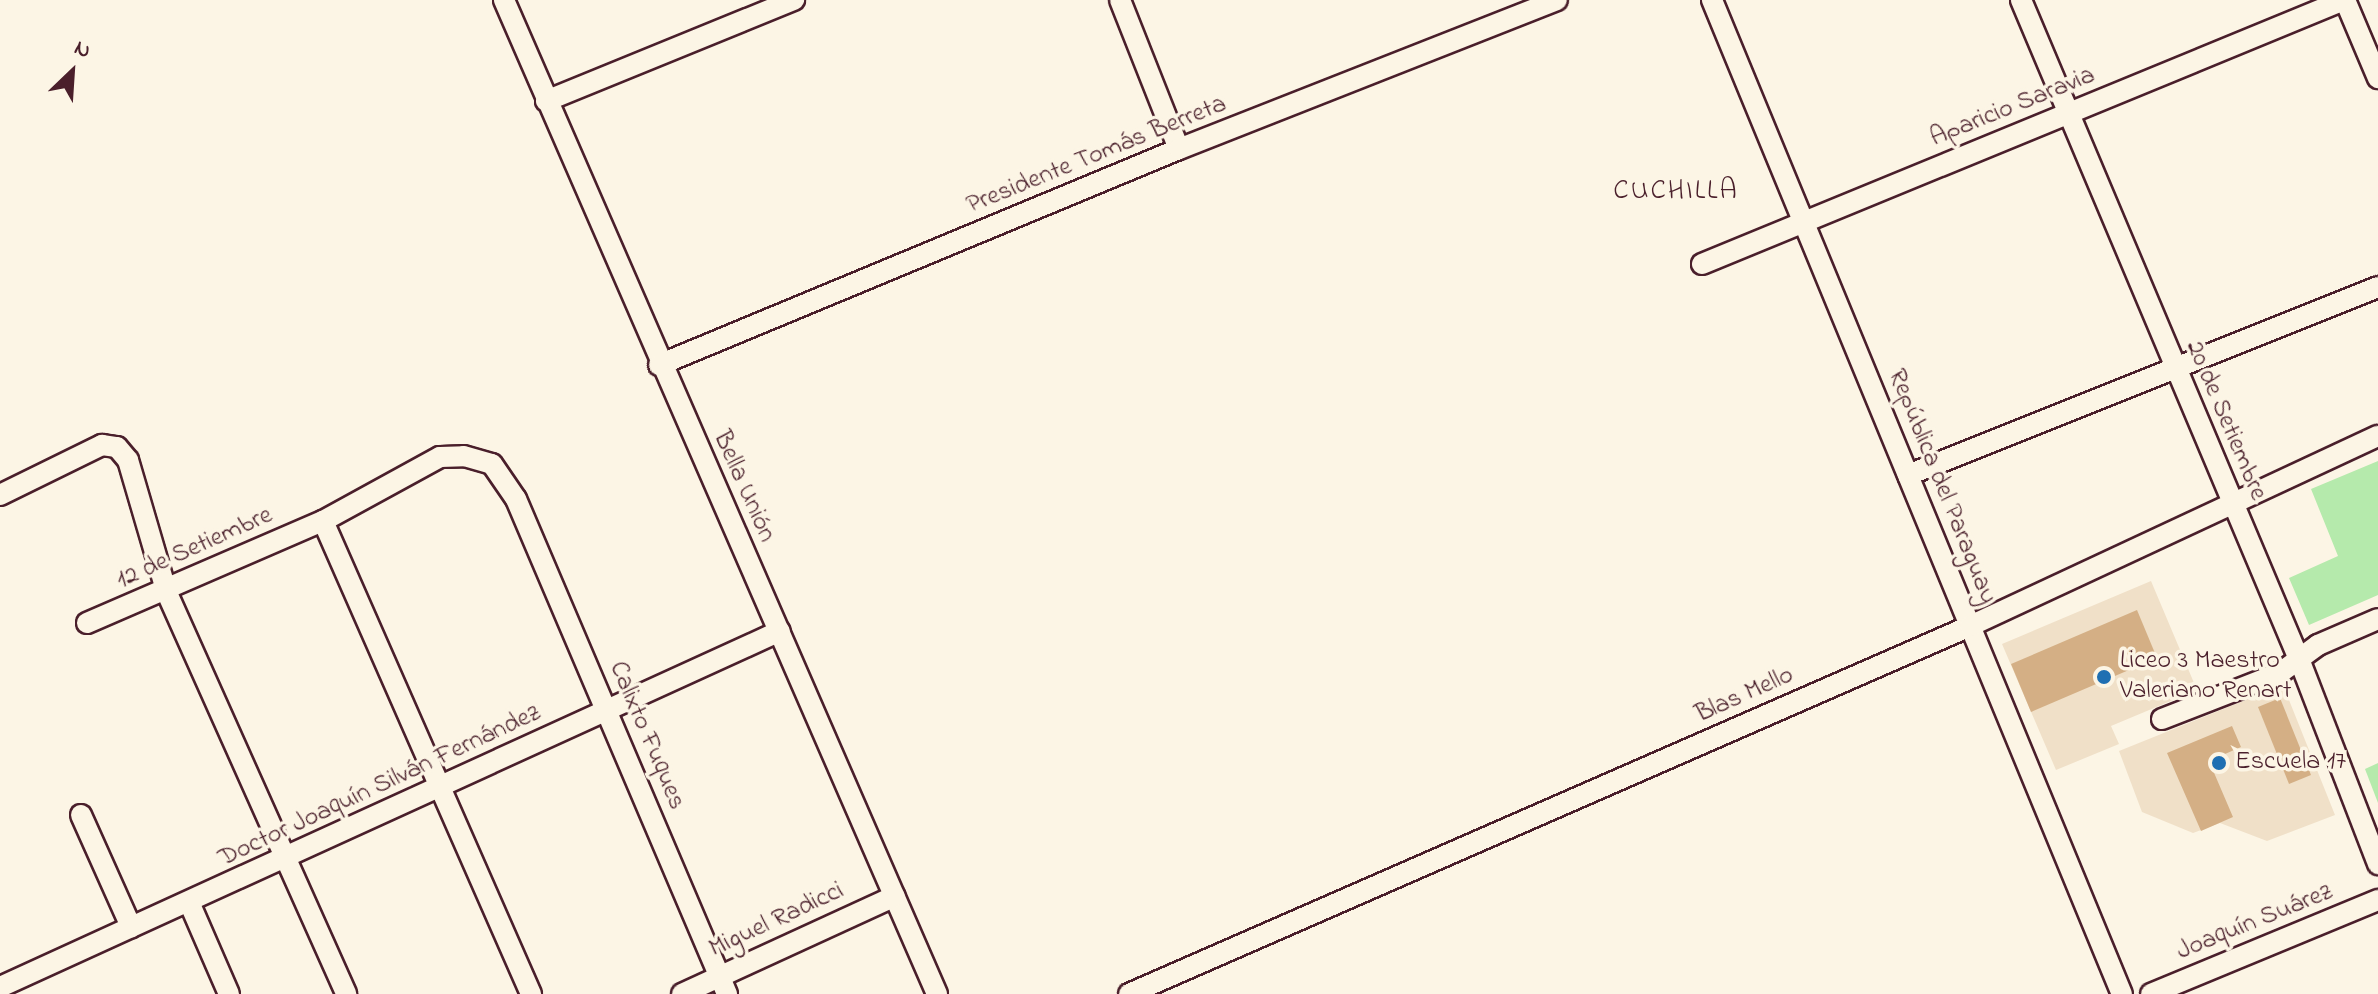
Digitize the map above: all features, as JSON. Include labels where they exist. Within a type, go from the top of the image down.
[{"type":"street","name":"Bella Unión","points":[[504,0],[659,365],[780,631],[937,994]]},
{"type":"street","points":[[546,101],[794,0]]},
{"type":"street","points":[[1120,0],[1179,149]]},
{"type":"street","name":"Presidente Tomás Berreta","points":[[659,365],[1179,149],[1557,0]]},
{"type":"street","name":"República del Paraguay","points":[[1712,0],[2122,994]]},
{"type":"street","name":"20 de Setiembre","points":[[2021,0],[2299,659],[2378,864]]},
{"type":"street","points":[[2345,0],[2378,78]]},
{"type":"street","name":"Aparicio Saravia","points":[[1702,264],[2345,0]]},
{"type":"street","points":[[1908,475],[2378,287]]},
{"type":"street","name":"Blas Mello","points":[[1129,994],[1970,626],[2378,436]]},
{"type":"street","points":[[0,495],[102,445],[117,447],[128,460],[167,593],[346,994]]},
{"type":"street","name":"Calixto Fuques","points":[[323,521],[440,457],[464,456],[492,464],[516,499],[724,985]]},
{"type":"street","points":[[323,521],[531,994]]},
{"type":"street","name":"12 de Setiembre","points":[[87,623],[167,593],[323,521]]},
{"type":"street","points":[[2162,719],[2280,673],[2318,645],[2378,619]]},
{"type":"street","name":"Doctor Joaquín Silván Fernández","points":[[0,987],[440,790],[780,631]]},
{"type":"street","points":[[81,815],[131,927]]},
{"type":"street","name":"Miguel Radicci","points":[[682,994],[724,985],[895,896]]},
{"type":"street","name":"Joaquín Suárez","points":[[2151,994],[2378,900]]},
{"type":"street","points":[[189,902],[229,994]]},
{"type":"shaded area","name":"Liceo 3 Maestro Valeriano Renart","points":[[2151,581],[2197,690],[2111,726],[2119,744],[2056,770],[2002,644]]},
{"type":"shaded area","name":"Escuela 17","points":[[2283,685],[2335,815],[2267,841],[2220,823],[2193,833],[2142,812],[2119,751]]},
{"type":"green space","points":[[2378,461],[2378,595],[2309,625],[2289,578],[2338,556],[2311,489]]},
{"type":"green space","points":[[2378,763],[2378,803],[2365,769]]},
{"type":"building","points":[[2137,610],[2157,658],[2031,712],[2011,664]]},
{"type":"building","points":[[2280,698],[2311,775],[2289,784],[2258,707]]},
{"type":"building","points":[[2232,726],[2241,747],[2209,761],[2233,817],[2201,831],[2167,753]]},
{"type":"place","name":"Liceo 3 Maestro Valeriano Renart","points":[[2104,677]]},
{"type":"place","name":"Escuela 17","points":[[2219,763]]},
{"type":"district","name":"CUCHILLA","points":[[1676,192]]}]
